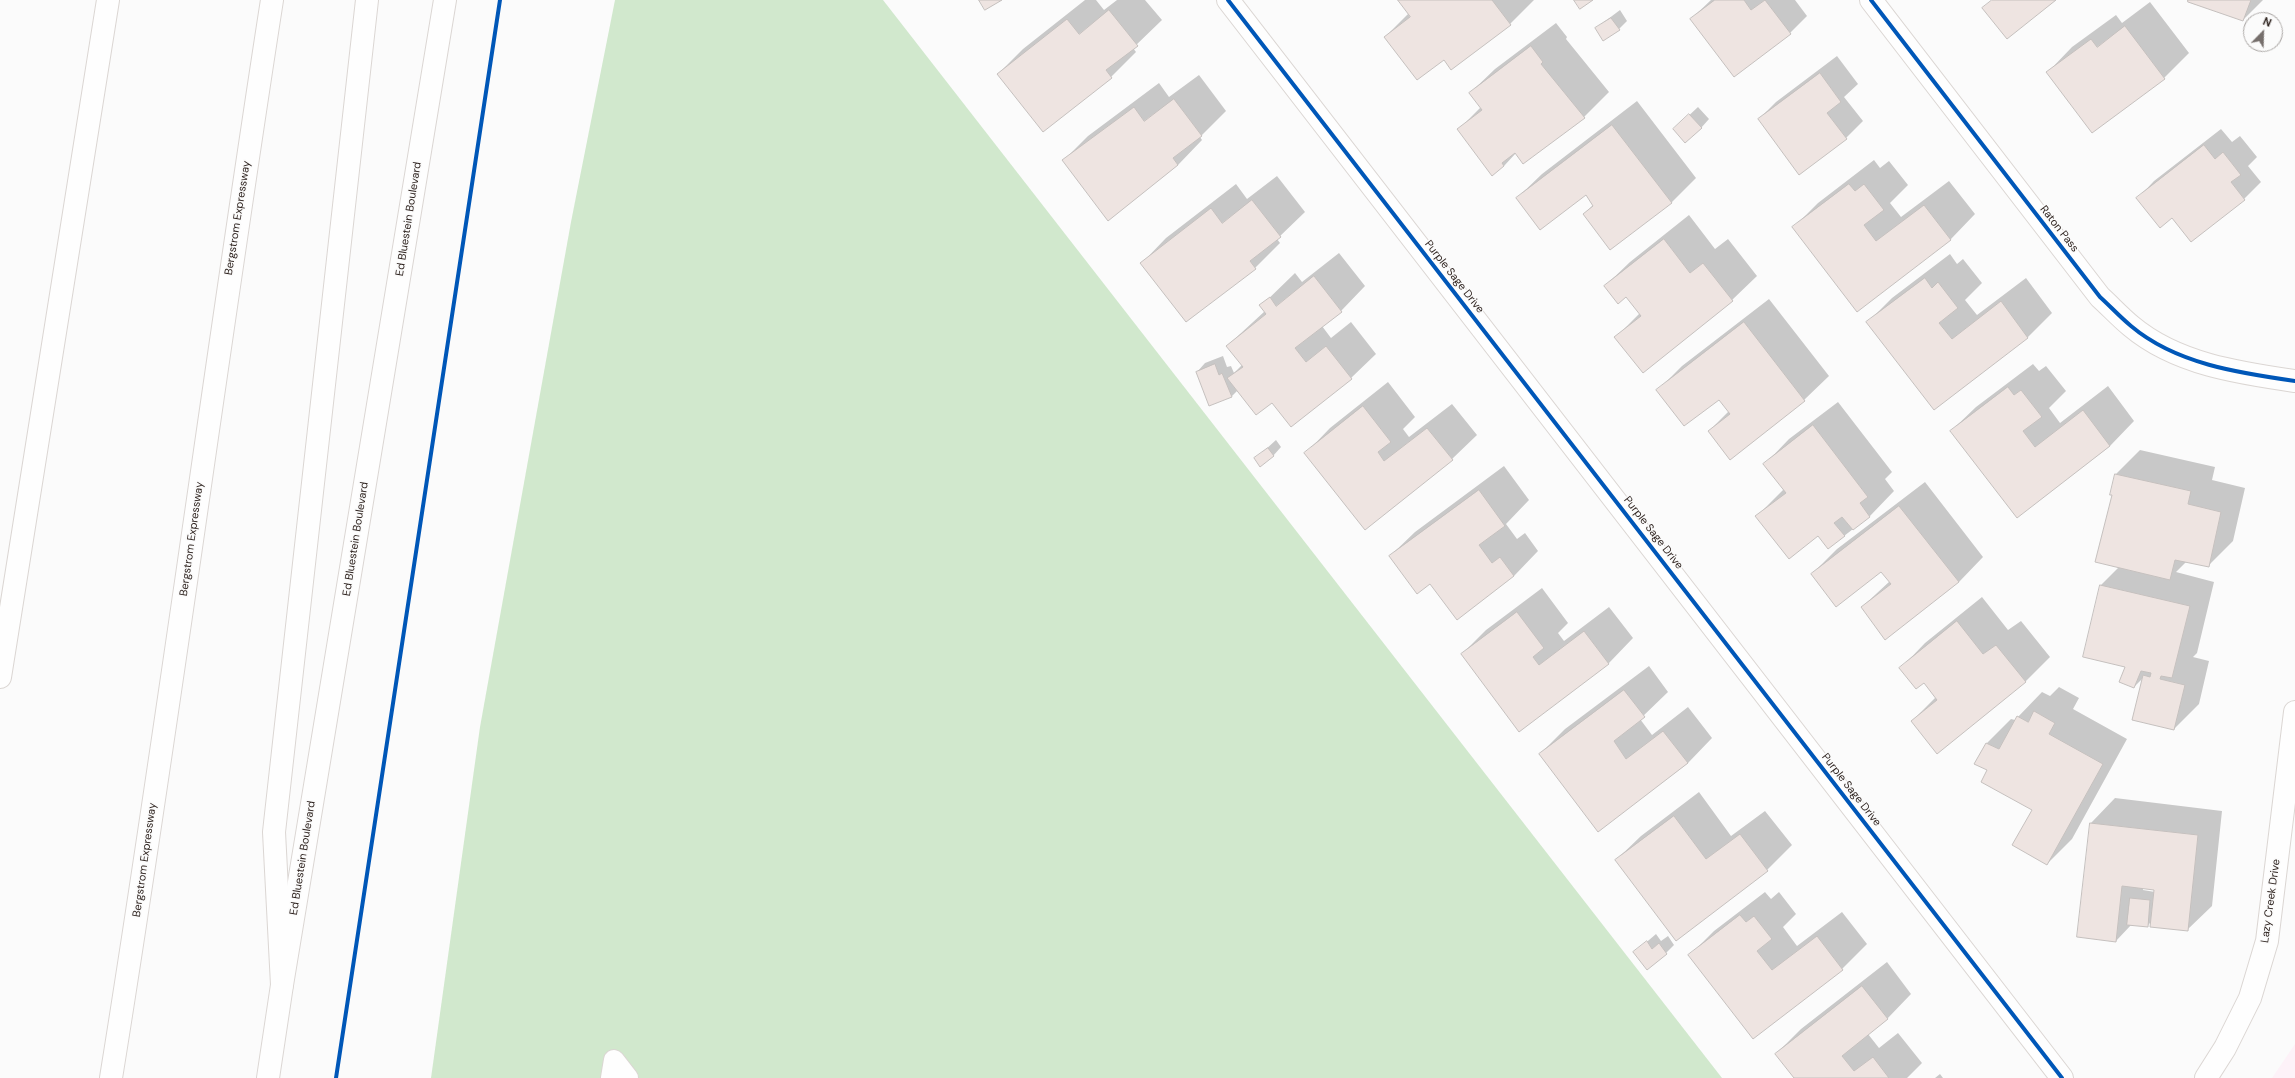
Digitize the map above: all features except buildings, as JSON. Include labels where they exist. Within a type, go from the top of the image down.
[{"type":"main road","points":[[0,677],[108,0]]},
{"type":"main road","name":"Bergstrom Expressway","points":[[111,1078],[174,662],[232,255],[272,0]]},
{"type":"main road","points":[[282,985],[274,832],[367,0]]},
{"type":"main road","name":"Ed Bluestein Boulevard","points":[[268,1078],[282,985],[445,0]]},
{"type":"main road","name":"Purple Sage Drive","points":[[1228,0],[2062,1078]]},
{"type":"main road","name":"Raton Pass","points":[[1871,0],[2100,297],[2132,327],[2166,348],[2206,364],[2250,374],[2295,381]]},
{"type":"main road","name":"Lazy Creek Drive","points":[[2206,1078],[2225,1048],[2250,998],[2267,941],[2295,712]]},
{"type":"lane","points":[[611,1078],[614,1060],[628,1078]]},
{"type":"shaded area","points":[[2295,1044],[2295,1078],[2272,1078]]},
{"type":"green space","points":[[615,0],[883,0],[1722,1078],[431,1078],[480,727],[571,222]]},
{"type":"cycle path","points":[[336,1078],[500,0]]},
{"type":"cycle path","points":[[1228,0],[2062,1078]]},
{"type":"cycle path","points":[[1871,0],[2100,297],[2127,323],[2149,339],[2168,350],[2188,358],[2230,370],[2295,381]]}]
